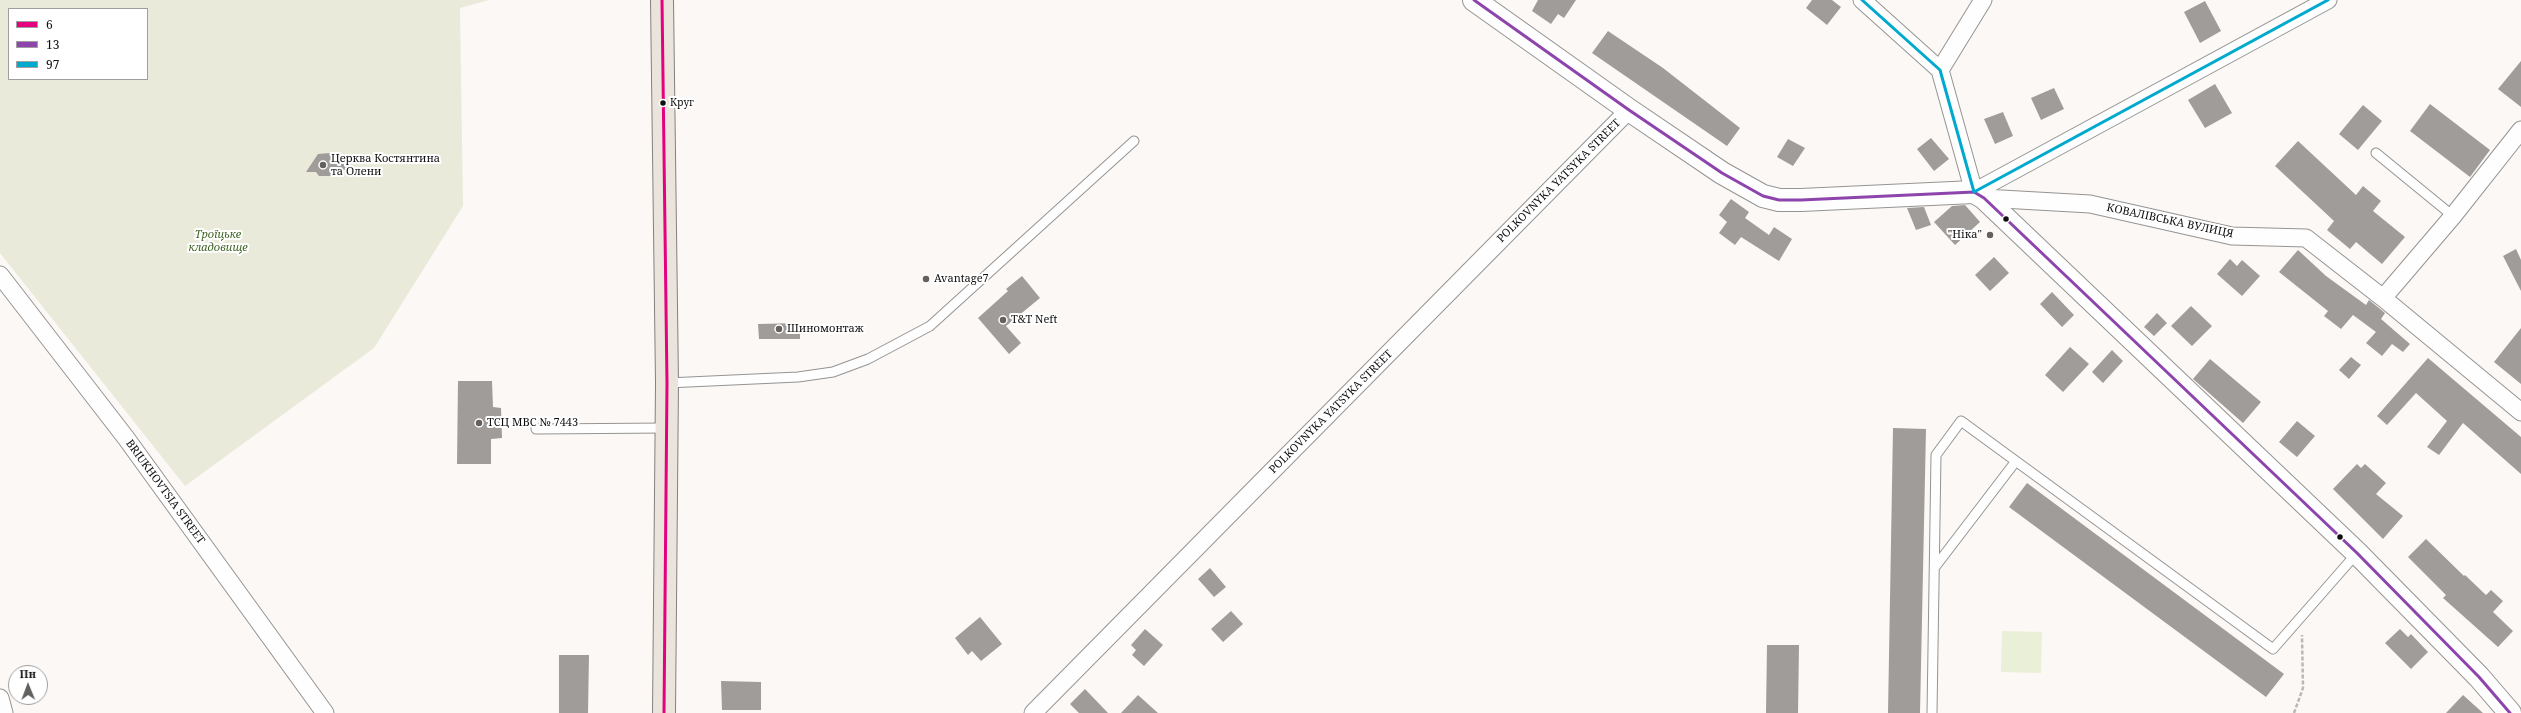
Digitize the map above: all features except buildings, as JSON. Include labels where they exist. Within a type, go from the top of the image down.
[{"type":"main road","points":[[662,0],[667,382],[664,713]]},
{"type":"street","points":[[1474,0],[1629,110],[1722,173],[1763,196],[1779,200],[1979,195],[2328,0]]},
{"type":"street","points":[[1940,70],[1983,0]]},
{"type":"street","points":[[1864,1],[1940,70],[1979,195],[2357,553],[2463,661],[2510,713]]},
{"type":"street","name":"POLKOVNYKA YATSYKA STREET","points":[[1033,713],[1629,110]]},
{"type":"street","points":[[2384,298],[2453,216],[2521,130]]},
{"type":"street","name":"КОВАЛІВСЬКА ВУЛИЦЯ","points":[[1979,195],[2090,204],[2232,236],[2306,238],[2384,298],[2521,412]]},
{"type":"street","name":"BRIUKHOVTSIA STREET","points":[[0,275],[126,438],[325,713]]},
{"type":"street","points":[[0,698],[4,713]]},
{"type":"lane","points":[[667,382],[798,377],[833,372],[875,355],[930,326],[1134,141]]},
{"type":"lane","points":[[2376,153],[2453,216]]},
{"type":"lane","points":[[1932,713],[1936,455],[1961,421],[2273,649],[2357,553]]},
{"type":"lane","points":[[536,429],[667,428]]},
{"type":"lane","points":[[1935,567],[2016,461]]},
{"type":"path","points":[[2294,713],[2303,688],[2304,644],[2300,619]]},
{"type":"green space","name":"Троїцьке кладовище","points":[[0,0],[489,0],[460,8],[463,206],[374,348],[185,486],[0,253]]},
{"type":"green space","points":[[2002,631],[2042,632],[2041,673],[2001,672]]},
{"type":"transit line","name":"6","points":[[662,0],[667,383],[664,713]]},
{"type":"transit line","name":"13","points":[[1474,0],[1629,110],[1722,173],[1763,196],[1779,200],[1801,200],[1974,192],[1984,198],[2357,553],[2479,677],[2510,713]]},
{"type":"transit line","name":"97","points":[[1862,0],[1940,70],[1974,192],[2328,0]]},
{"type":"place","name":"Круг","points":[[663,103]]},
{"type":"place","name":"Церква Костянтина та Олени","points":[[323,165]]},
{"type":"place","name":"\"Ніка\"","points":[[1990,235]]},
{"type":"place","name":"Avantage7","points":[[926,279]]},
{"type":"place","name":"T&T Neft","points":[[1003,320]]},
{"type":"place","name":"Шиномонтаж","points":[[779,329]]},
{"type":"place","name":"ТСЦ МВС № 7443","points":[[479,423]]}]
